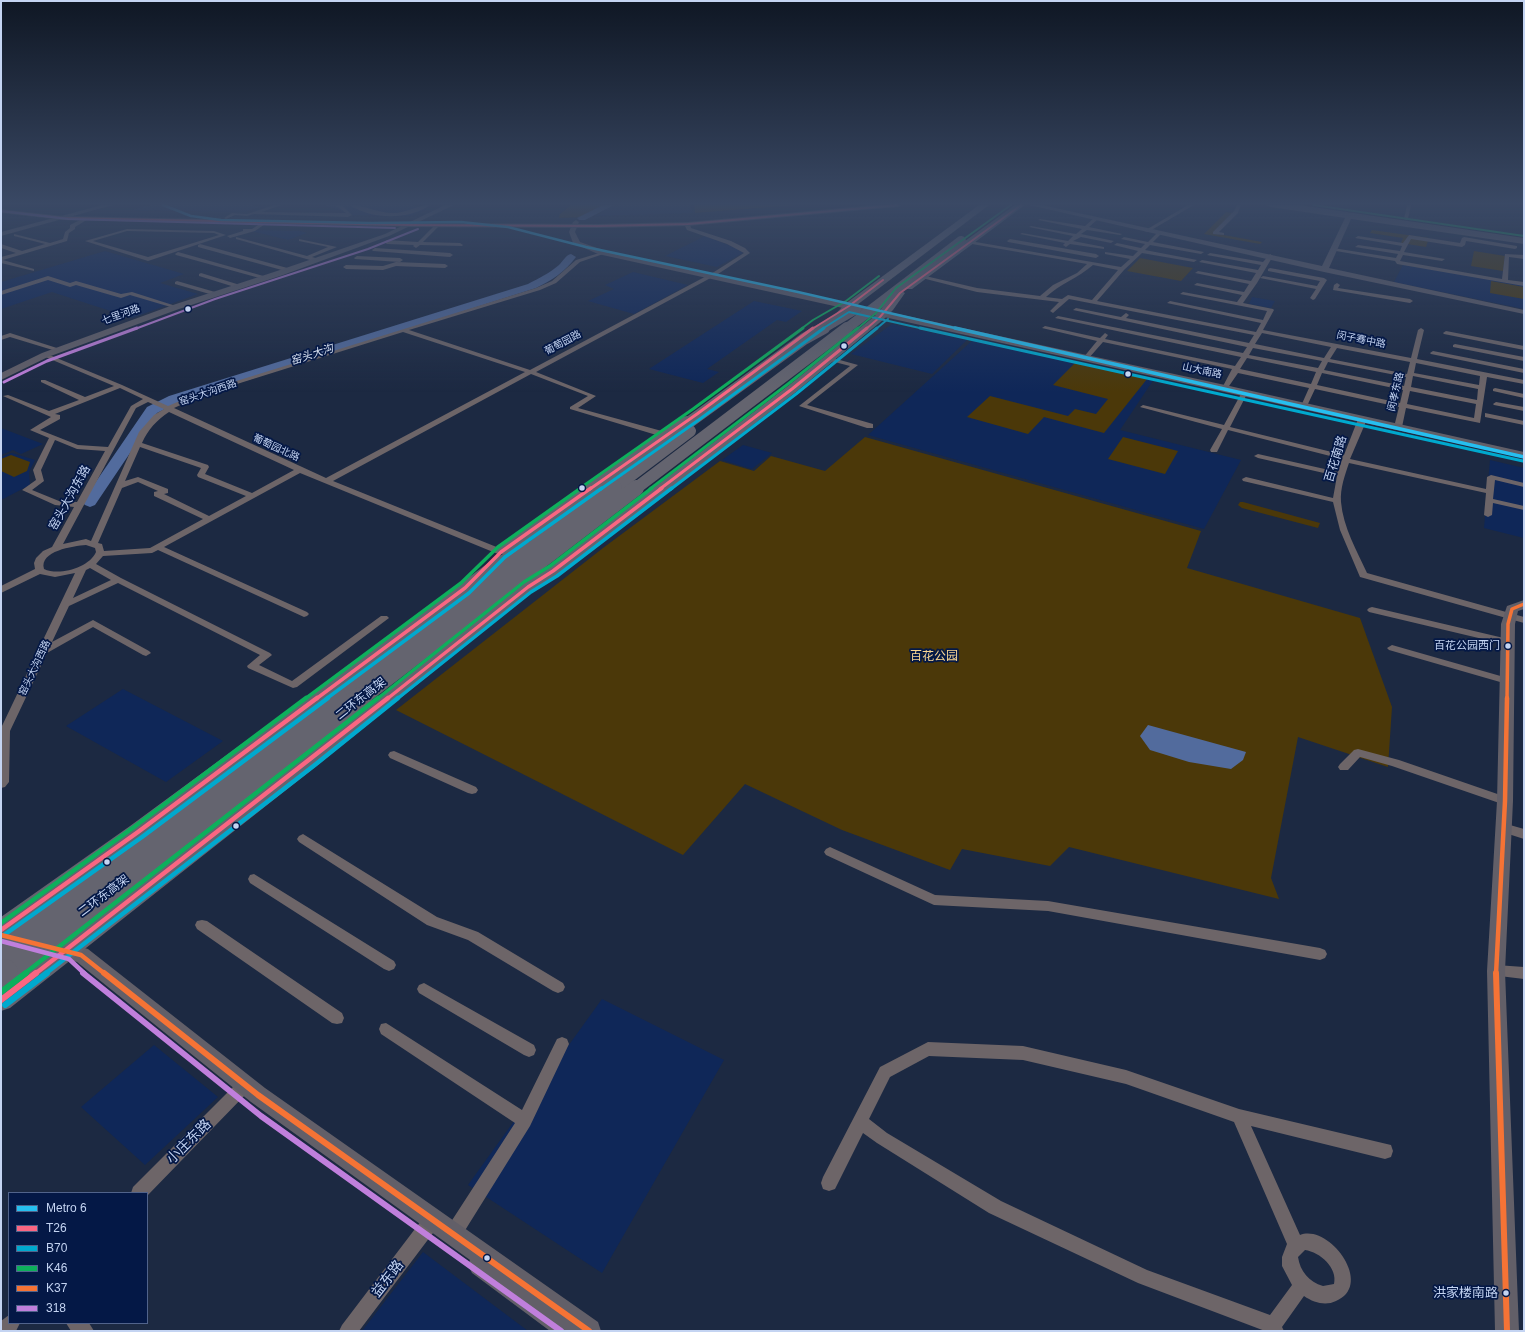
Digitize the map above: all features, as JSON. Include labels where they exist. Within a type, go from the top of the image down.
[{"type":"highway","name":"二环东高架","points":[[1,975],[440,638],[864,309],[913,267]]},
{"type":"highway","name":"二环东高架","points":[[1,951],[626,480],[922,267]]},
{"type":"highway","points":[[1,930],[138,832],[463,589],[501,557],[765,363],[816,330],[900,293],[936,267]]},
{"type":"highway","points":[[528,586],[553,572],[829,359],[853,335],[864,309]]},
{"type":"highway","points":[[501,557],[793,346],[864,309]]},
{"type":"highway","points":[[1,1000],[69,952],[603,525],[829,350],[864,309]]},
{"type":"highway","points":[[501,557],[522,552],[787,357],[816,330]]},
{"type":"highway","points":[[528,586],[531,575],[836,340],[853,335]]},
{"type":"highway","points":[[765,363],[787,357]]},
{"type":"main road","name":"七里河路","points":[[1,377],[58,350],[213,293],[297,267]]},
{"type":"main road","name":"山大南路","points":[[671,267],[1245,392],[1524,455]]},
{"type":"main road","name":"山大南路","points":[[682,267],[864,309]]},
{"type":"main road","points":[[1315,267],[1524,312]]},
{"type":"main road","points":[[1511,1329],[1496,974],[1505,801],[1508,642],[1519,613]]},
{"type":"main road","points":[[1,935],[82,956],[258,1095],[589,1331]]},
{"type":"main road","points":[[69,952],[265,1111],[571,1331]]},
{"type":"street","points":[[23,267],[32,270]]},
{"type":"street","points":[[226,267],[265,278]]},
{"type":"street","points":[[278,267],[289,270]]},
{"type":"street","points":[[352,267],[384,267]]},
{"type":"street","name":"窑头大沟西路","points":[[94,543],[143,432],[168,408],[203,393],[538,289],[554,282],[572,267]]},
{"type":"street","name":"葡萄园路","points":[[326,481],[724,267]]},
{"type":"street","points":[[1042,298],[1055,286],[1079,274],[1087,267]]},
{"type":"street","points":[[1107,267],[1122,270]]},
{"type":"street","points":[[1093,302],[1125,267]]},
{"type":"street","points":[[1232,267],[1260,272]]},
{"type":"street","points":[[1239,304],[1263,267]]},
{"type":"street","points":[[1428,267],[1524,284]]},
{"type":"street","points":[[1504,280],[1505,267]]},
{"type":"street","points":[[1270,270],[1337,283],[1335,289],[1410,301]]},
{"type":"street","points":[[1313,298],[1323,281],[1327,270]]},
{"type":"street","points":[[1198,273],[1254,283]]},
{"type":"street","points":[[201,275],[238,286]]},
{"type":"street","points":[[922,277],[977,290],[1064,301]]},
{"type":"street","points":[[1,293],[48,278],[70,284],[76,283],[121,296],[130,293],[176,307]]},
{"type":"street","points":[[1263,278],[1315,287]]},
{"type":"street","points":[[177,283],[213,293]]},
{"type":"street","points":[[1197,285],[1246,294]]},
{"type":"street","points":[[1183,294],[1271,310],[1253,346],[1236,369],[1225,388]]},
{"type":"street","name":"闵子骞中路","points":[[1064,301],[1068,297],[1335,345],[1524,382]]},
{"type":"street","points":[[1053,311],[1064,301]]},
{"type":"street","points":[[1170,303],[1265,322]]},
{"type":"street","points":[[1122,319],[1131,309]]},
{"type":"street","points":[[1076,310],[1253,346],[1482,388]]},
{"type":"street","points":[[1058,318],[1112,326],[1246,356],[1480,404]]},
{"type":"street","points":[[1086,358],[1112,326]]},
{"type":"street","points":[[1045,328],[1102,339],[1314,387],[1477,421],[1484,374]]},
{"type":"street","points":[[402,330],[529,372],[592,396],[572,408],[666,435]]},
{"type":"street","name":"闵孝东路","points":[[1398,427],[1421,330]]},
{"type":"street","points":[[1446,333],[1524,348]]},
{"type":"street","points":[[1,338],[10,335],[58,350]]},
{"type":"street","points":[[1304,406],[1320,371],[1335,345]]},
{"type":"street","points":[[1455,346],[1524,359]]},
{"type":"street","points":[[1433,353],[1524,371]]},
{"type":"street","name":"葡萄园北路","points":[[45,355],[120,386],[300,470],[501,557]]},
{"type":"street","points":[[829,359],[855,365],[802,406],[870,426]]},
{"type":"street","points":[[43,381],[86,400]]},
{"type":"street","points":[[49,414],[120,386]]},
{"type":"street","points":[[1495,390],[1524,396]]},
{"type":"street","points":[[1214,450],[1245,392]]},
{"type":"street","points":[[6,396],[57,417],[34,430],[77,447],[111,449]]},
{"type":"street","name":"窑头大沟东路","points":[[40,570],[37,566],[38,562],[48,552],[56,548],[133,407],[148,399]]},
{"type":"street","points":[[1496,404],[1524,409]]},
{"type":"street","points":[[1143,407],[1490,496],[1524,508]]},
{"type":"street","points":[[1488,415],[1524,423]]},
{"type":"street","name":"百花南路","points":[[1362,419],[1346,459],[1337,501],[1339,513],[1362,574],[1519,613]]},
{"type":"street","points":[[53,437],[37,470],[40,481],[26,490],[58,502],[80,505]]},
{"type":"street","points":[[137,444],[204,468],[201,475],[252,496]]},
{"type":"street","points":[[1258,456],[1342,475]]},
{"type":"street","points":[[56,548],[77,542],[94,543],[99,546],[101,550],[100,554],[152,550],[300,470]]},
{"type":"street","points":[[1488,515],[1491,477],[1524,485]]},
{"type":"street","points":[[118,487],[138,479],[165,491],[158,494],[210,519]]},
{"type":"street","points":[[1246,479],[1337,501]]},
{"type":"street","points":[[158,547],[304,614]]},
{"type":"street","name":"窑头大沟西路","points":[[1,784],[3,782],[5,730],[64,605],[86,566],[100,554]]},
{"type":"street","points":[[2,588],[40,570],[45,573],[58,574],[86,566],[118,580],[267,655],[252,666],[293,685],[384,618]]},
{"type":"street","points":[[64,605],[118,580]]},
{"type":"street","points":[[1372,610],[1508,642]]},
{"type":"street","points":[[43,651],[93,623],[146,653]]},
{"type":"street","points":[[1392,648],[1507,681]]},
{"type":"street","points":[[1344,767],[1358,753],[1395,763],[1505,801]]},
{"type":"street","points":[[394,755],[472,790]]},
{"type":"street","points":[[1504,828],[1524,834]]},
{"type":"street","points":[[303,839],[432,921],[474,936],[558,987]]},
{"type":"street","points":[[830,852],[934,900],[1048,906],[1320,954]]},
{"type":"street","points":[[254,879],[389,965]]},
{"type":"street","points":[[202,926],[337,1018]]},
{"type":"street","points":[[1496,974],[1512,971],[1524,973]]},
{"type":"street","points":[[1496,974],[1524,980]]},
{"type":"street","points":[[424,989],[529,1050]]},
{"type":"street","points":[[386,1029],[524,1122]]},
{"type":"street","points":[[453,1234],[524,1122],[562,1044]]},
{"type":"street","points":[[829,1183],[885,1072],[928,1049],[1023,1053],[1126,1077],[1239,1116],[1385,1151]]},
{"type":"street","name":"小庄东路","points":[[140,1192],[240,1090]]},
{"type":"street","points":[[1239,1116],[1296,1244]]},
{"type":"street","points":[[860,1121],[882,1138],[995,1207],[1144,1277],[1274,1328],[1302,1285]]},
{"type":"street","name":"益东路","points":[[348,1331],[427,1227]]},
{"type":"street","points":[[1311,1242],[1320,1246],[1336,1260],[1343,1277],[1339,1290],[1334,1294],[1326,1296],[1318,1294],[1302,1285],[1291,1267],[1289,1258],[1291,1250],[1296,1244],[1311,1242]]},
{"type":"street","points":[[76,1324],[85,1331]]},
{"type":"shaded area","points":[[51,267],[161,267],[184,274],[160,283],[198,294],[132,318],[52,292],[1,309],[1,282]]},
{"type":"shaded area","points":[[1402,267],[1417,267],[1524,284],[1524,309],[1394,282]]},
{"type":"shaded area","points":[[633,272],[688,285],[634,314],[588,301],[614,289],[605,285]]},
{"type":"shaded area","points":[[1252,297],[1275,301],[1271,308],[1249,304]]},
{"type":"shaded area","points":[[754,301],[802,311],[786,322],[777,320],[707,369],[719,372],[703,383],[649,369]]},
{"type":"shaded area","points":[[892,324],[967,340],[932,374],[851,354]]},
{"type":"shaded area","points":[[974,339],[1154,379],[1120,430],[1241,460],[1204,529],[868,435]]},
{"type":"shaded area","points":[[1,428],[43,444],[21,454],[13,450],[1,455]]},
{"type":"shaded area","points":[[743,445],[772,453],[752,469],[722,460]]},
{"type":"shaded area","points":[[12,453],[35,460],[29,472],[30,485],[3,499],[1,498],[1,457]]},
{"type":"shaded area","points":[[1490,460],[1524,468],[1524,538],[1484,528]]},
{"type":"shaded area","points":[[123,689],[223,741],[166,782],[66,726]]},
{"type":"shaded area","points":[[1148,725],[1246,752],[1243,760],[1231,769],[1189,762],[1150,750],[1140,736]]},
{"type":"shaded area","points":[[602,999],[724,1060],[602,1273],[468,1185]]},
{"type":"shaded area","points":[[154,1045],[218,1097],[145,1165],[81,1107]]},
{"type":"shaded area","points":[[423,1252],[528,1331],[362,1331]]},
{"type":"green space","points":[[1131,267],[1193,268],[1181,281],[1127,271]]},
{"type":"green space","points":[[1478,267],[1504,267],[1503,271]]},
{"type":"green space","points":[[1491,281],[1524,287],[1524,299],[1490,293]]},
{"type":"green space","points":[[1075,363],[1147,379],[1104,433],[1044,417],[1028,434],[967,417],[990,396],[1068,416],[1075,409],[1096,414],[1108,399],[1053,385]]},
{"type":"green space","name":"百花公园","points":[[865,437],[1201,531],[1187,568],[1360,618],[1392,707],[1388,767],[1298,737],[1271,878],[1279,899],[1069,847],[1050,866],[962,849],[950,870],[842,830],[745,784],[683,855],[396,710],[603,548],[720,461],[754,471],[771,456],[825,471]]},
{"type":"green space","points":[[1123,437],[1178,451],[1165,474],[1108,459]]},
{"type":"green space","points":[[11,455],[30,462],[27,471],[14,477],[1,471],[1,459]]},
{"type":"green space","points":[[1240,502],[1320,523],[1318,528],[1242,508],[1238,505]]},
{"type":"waterway","name":"窑头大沟","points":[[90,502],[152,410],[174,399],[532,286],[563,267]]},
{"type":"metro line","name":"6","points":[[681,267],[798,292],[1524,457]]},
{"type":"transit line","name":"318","points":[[4,382],[47,361],[215,299],[312,267]]},
{"type":"transit line","name":"K46","points":[[1,992],[308,754],[524,582],[550,566],[788,384],[876,313],[896,288],[925,267]]},
{"type":"transit line","name":"T26","points":[[1,1000],[312,759],[528,587],[553,571],[792,389],[880,317],[900,293],[936,267]]},
{"type":"transit line","name":"K46","points":[[1,923],[134,827],[461,583],[498,547],[693,409],[813,320],[846,301],[879,276]]},
{"type":"transit line","name":"T26","points":[[1,930],[138,832],[465,588],[501,552],[697,414],[817,325],[849,306],[883,280]]},
{"type":"transit line","name":"B70","points":[[4,935],[142,837],[469,593],[505,557],[700,419],[820,330],[849,312],[1523,461]]},
{"type":"transit line","name":"B70","points":[[5,1005],[316,764],[531,592],[557,576],[796,394],[888,319]]},
{"type":"transit line","name":"K37","points":[[1507,1331],[1496,971],[1505,801],[1508,624],[1512,609],[1524,604]]},
{"type":"transit line","name":"K37","points":[[1,935],[81,955],[258,1095],[589,1331]]},
{"type":"transit line","name":"318","points":[[1,941],[69,959],[75,966],[261,1116],[561,1331]]},
{"type":"place","name":"百花公园西门","points":[[1508,646]]},
{"type":"place","name":"洪家楼南路","points":[[1506,1293]]}]
